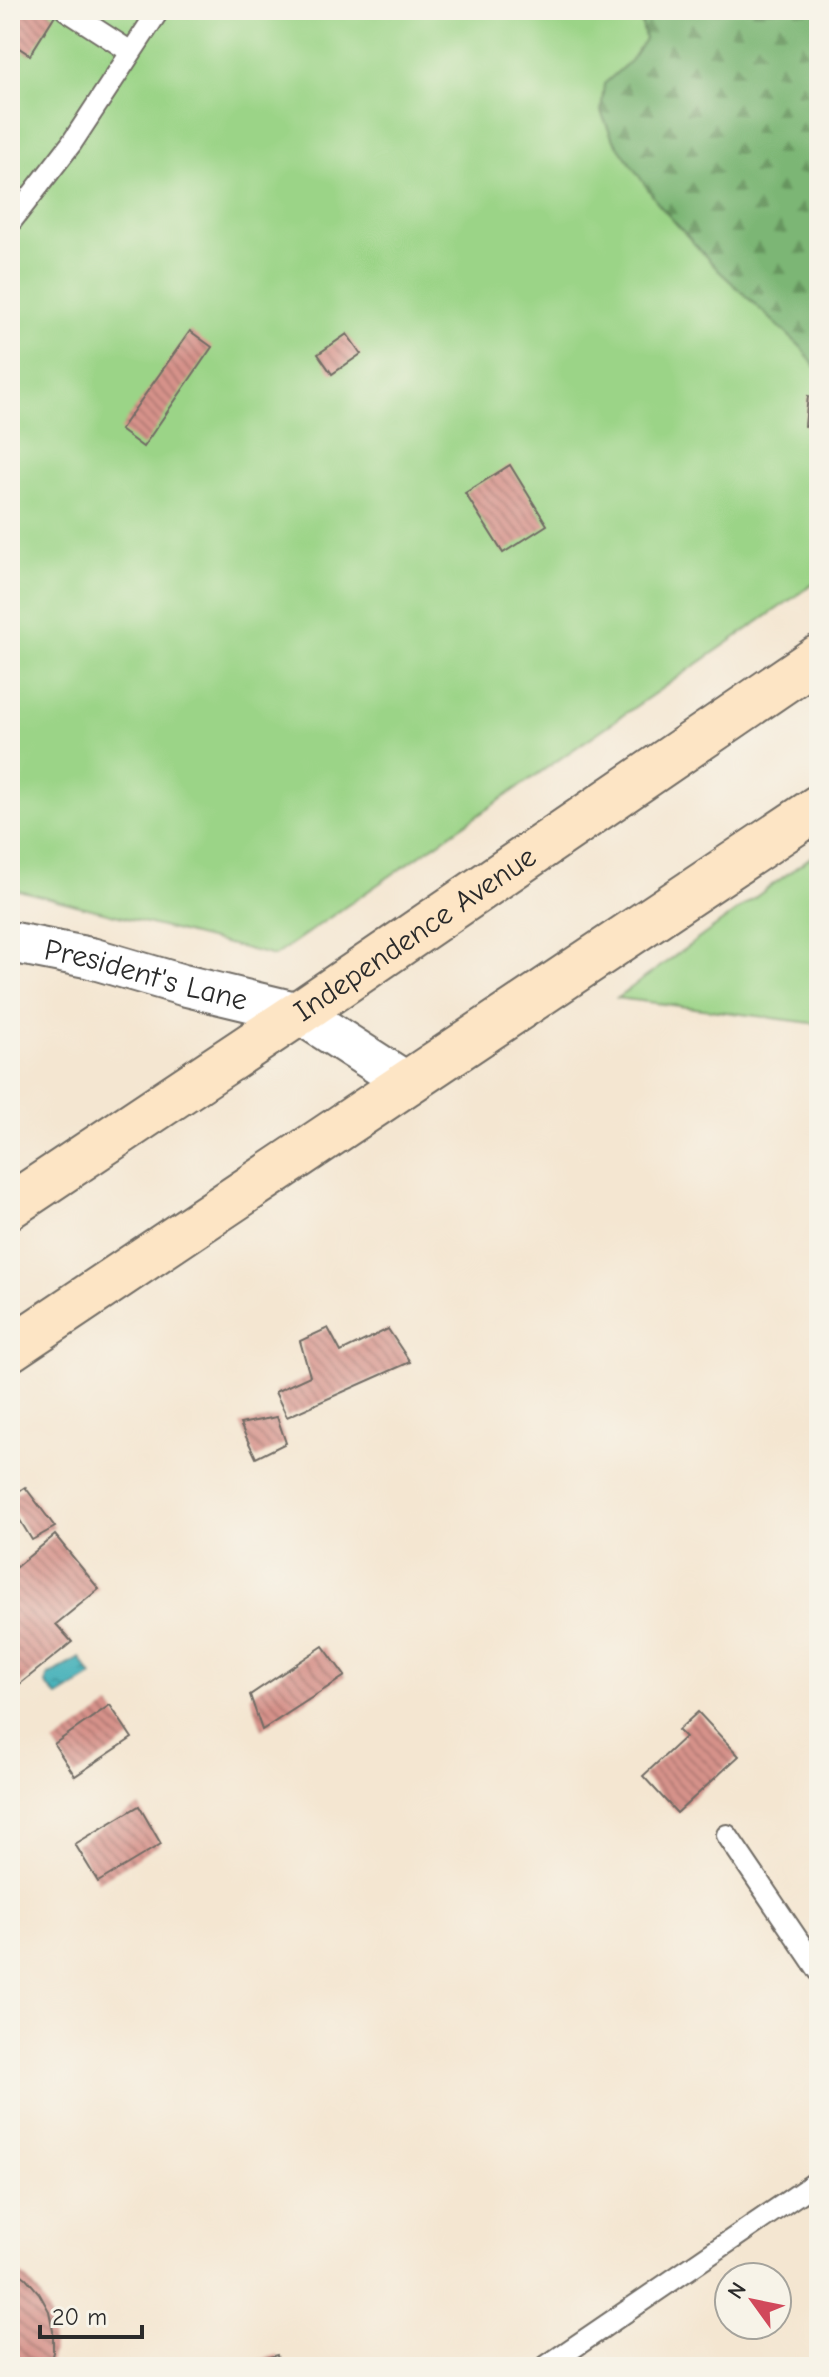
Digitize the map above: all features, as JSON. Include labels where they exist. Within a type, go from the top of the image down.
[{"type":"main road","name":"Independence Avenue","points":[[10,1206],[299,1013],[819,657]]},
{"type":"main road","points":[[10,1349],[819,807]]},
{"type":"street","name":"President's Lane","points":[[10,942],[91,958],[183,985],[299,1013],[406,1082]]},
{"type":"lane","points":[[66,10],[131,52]]},
{"type":"lane","points":[[10,223],[71,144],[159,10]]},
{"type":"lane","points":[[727,1835],[819,1971]]},
{"type":"lane","points":[[545,2367],[819,2180]]},
{"type":"green space","points":[[10,10],[819,10],[819,580],[274,956],[10,888]]},
{"type":"green space","points":[[639,10],[819,10],[819,372],[801,347],[719,271],[659,205],[612,137],[601,112],[604,84],[630,61],[645,39]]},
{"type":"green space","points":[[819,851],[819,1024],[617,998]]},
{"type":"water","points":[[80,1658],[92,1676],[58,1697],[46,1685],[47,1676]]},
{"type":"building","points":[[13,10],[47,10],[55,15],[30,55],[10,42],[10,14]]},
{"type":"building","points":[[190,331],[212,347],[143,447],[120,430]]},
{"type":"building","points":[[347,334],[361,354],[332,374],[318,354]]},
{"type":"building","points":[[808,396],[819,398],[818,428],[805,426]]},
{"type":"building","points":[[510,465],[547,525],[503,553],[465,493]]},
{"type":"building","points":[[328,1328],[341,1352],[388,1329],[410,1362],[287,1417],[275,1392],[310,1376],[300,1341]]},
{"type":"building","points":[[277,1417],[286,1443],[256,1458],[240,1424]]},
{"type":"building","points":[[25,1487],[55,1527],[32,1540],[10,1504],[10,1497]]},
{"type":"building","points":[[55,1535],[99,1589],[56,1624],[72,1642],[10,1692],[10,1572]]},
{"type":"building","points":[[323,1646],[345,1676],[262,1730],[250,1695]]},
{"type":"building","points":[[110,1705],[132,1738],[75,1776],[54,1744]]},
{"type":"building","points":[[698,1712],[739,1756],[677,1813],[643,1776],[685,1737],[678,1730]]},
{"type":"building","points":[[139,1806],[161,1844],[98,1882],[75,1844]]},
{"type":"building","points":[[10,2266],[39,2293],[49,2311],[53,2352],[49,2367],[10,2367]]},
{"type":"building","points":[[277,2355],[280,2367],[235,2367],[235,2366]]}]
